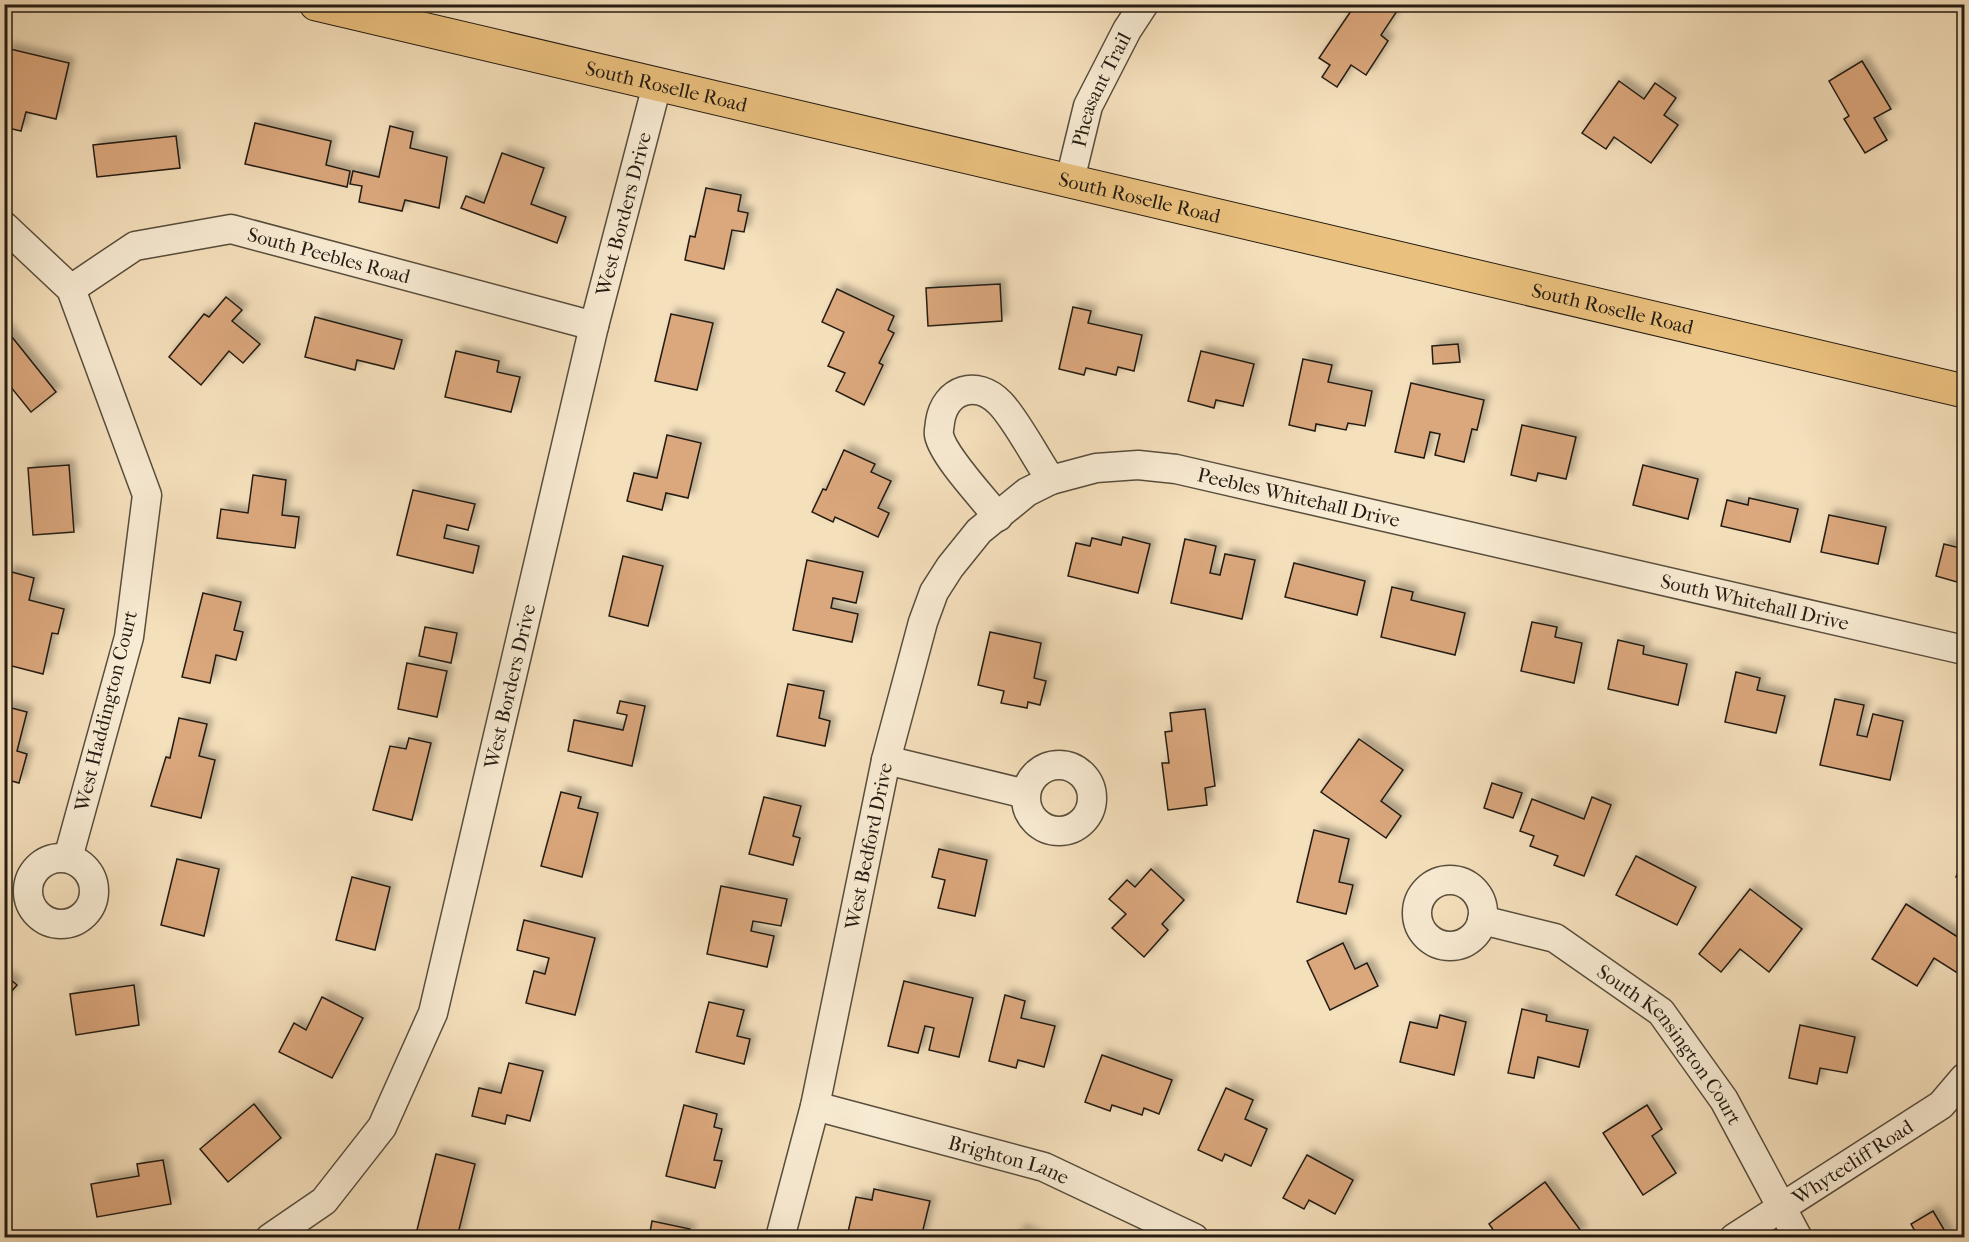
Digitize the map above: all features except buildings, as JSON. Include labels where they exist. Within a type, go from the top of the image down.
[{"type":"main road","name":"South Roselle Road","points":[[316,4],[1965,391]]},
{"type":"street","name":"Pheasant Trail","points":[[1070,180],[1088,106],[1127,30],[1144,4]]},
{"type":"street","name":"West Borders Drive","points":[[270,1238],[324,1201],[382,1127],[433,1013],[594,326],[657,85]]},
{"type":"street","points":[[4,226],[71,289]]},
{"type":"street","name":"South Peebles Road","points":[[71,289],[135,246],[231,229],[594,326]]},
{"type":"street","name":"West Haddington Court","points":[[69,858],[129,637],[147,495],[71,289]]},
{"type":"street","points":[[998,517],[951,459],[938,435],[942,408],[952,396],[969,389],[985,392],[1001,403],[1039,486]]},
{"type":"street","name":"Peebles Whitehall Drive","points":[[1039,486],[1096,468],[1138,465],[1176,470],[1544,555]]},
{"type":"street","name":"West Bedford Drive","points":[[780,1238],[815,1106],[886,760],[923,622],[934,592],[950,567],[979,531],[1039,486]]},
{"type":"street","name":"South Whitehall Drive","points":[[1544,555],[1965,650]]},
{"type":"street","points":[[886,760],[1026,794]]},
{"type":"street","name":"South Kensington Court","points":[[1482,920],[1555,938],[1661,1012],[1724,1100],[1798,1238]]},
{"type":"street","name":"Whytecliff Road","points":[[1734,1238],[1941,1105],[1965,1078]]},
{"type":"street","name":"Brighton Lane","points":[[815,1106],[1044,1167],[1194,1238]]}]
